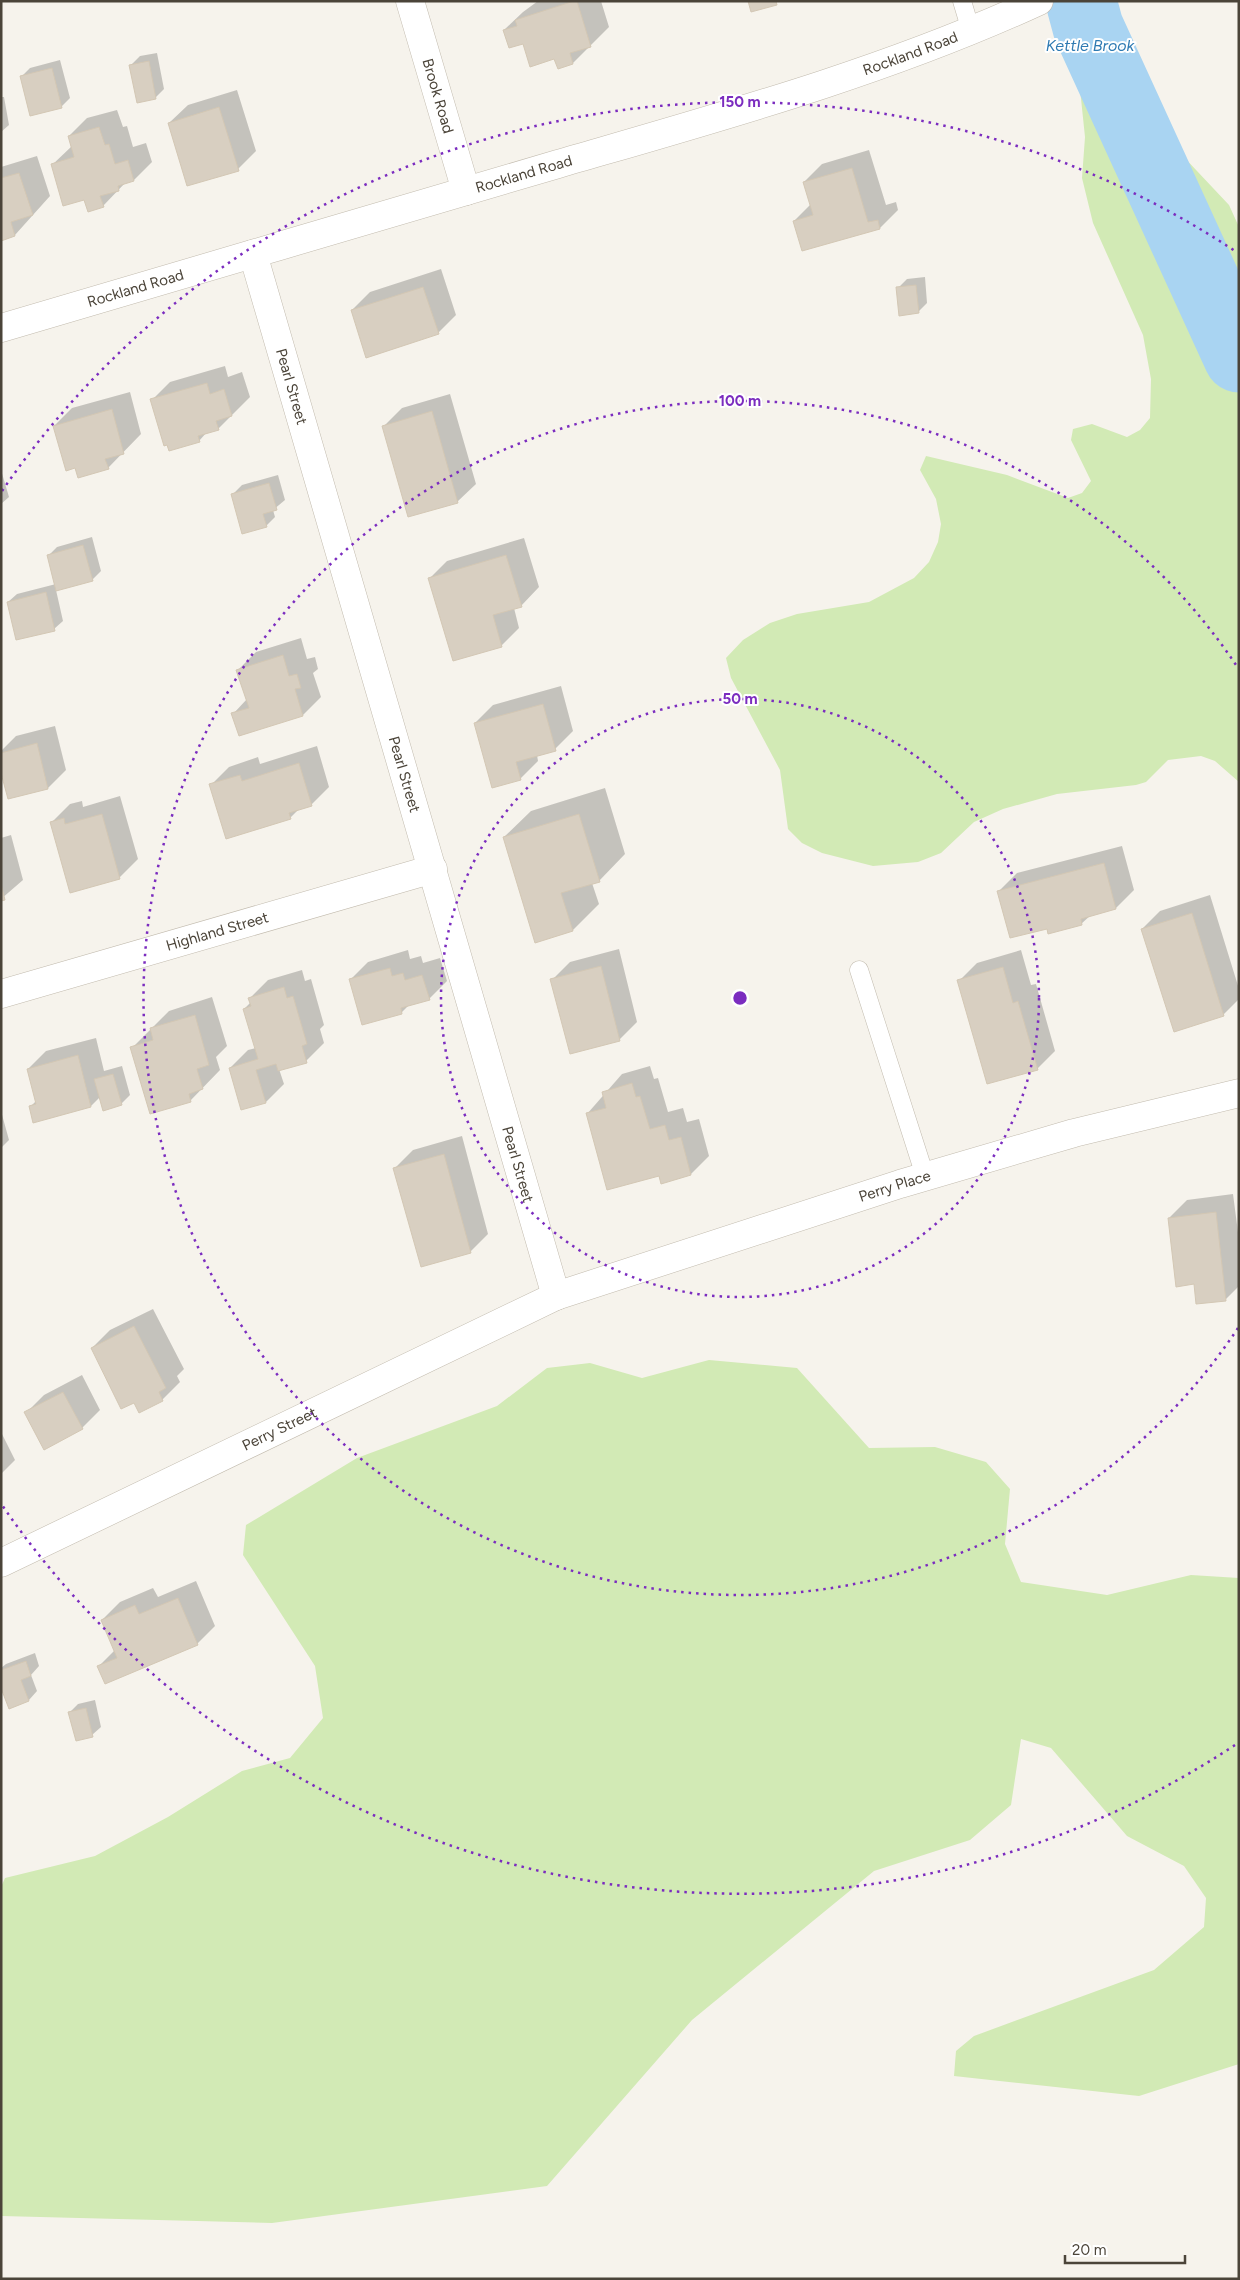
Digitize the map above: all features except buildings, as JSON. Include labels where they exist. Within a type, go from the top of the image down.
[{"type":"street","name":"Brook Road","points":[[410,1],[466,191]]},
{"type":"street","name":"Rockland Road","points":[[1,328],[707,121],[893,61],[971,31],[1039,1]]},
{"type":"street","name":"Pearl Street","points":[[253,254],[556,1296]]},
{"type":"street","name":"Highland Street","points":[[1,994],[433,869]]},
{"type":"street","name":"Perry Place","points":[[556,1296],[925,1176],[1074,1133],[1239,1092]]},
{"type":"street","name":"Perry Street","points":[[1,1563],[556,1296]]},
{"type":"lane","points":[[962,1],[971,31]]},
{"type":"lane","points":[[859,970],[925,1176]]},
{"type":"green space","points":[[1114,54],[1123,89],[1133,103],[1229,205],[1239,227],[1239,782],[1215,761],[1201,756],[1168,760],[1146,782],[1136,785],[1057,794],[1003,809],[974,822],[941,853],[918,862],[873,866],[822,853],[802,843],[788,829],[780,770],[731,678],[726,658],[743,640],[770,623],[797,614],[869,602],[914,578],[929,562],[938,542],[941,524],[936,499],[920,470],[926,456],[1007,475],[1068,498],[1082,493],[1091,481],[1071,440],[1073,429],[1092,424],[1127,437],[1140,430],[1150,418],[1151,379],[1143,335],[1093,223],[1082,178],[1085,137],[1078,70]]},
{"type":"green space","points":[[709,1360],[797,1368],[869,1448],[935,1447],[986,1462],[1010,1489],[1005,1544],[1021,1582],[1107,1595],[1191,1575],[1239,1578],[1239,2064],[1139,2096],[954,2076],[956,2051],[974,2036],[1154,1970],[1204,1927],[1206,1898],[1184,1866],[1127,1836],[1051,1748],[1021,1739],[1011,1805],[970,1840],[874,1871],[692,2020],[547,2186],[272,2223],[1,2216],[1,1887],[5,1878],[95,1856],[168,1817],[242,1771],[290,1758],[323,1718],[315,1666],[243,1555],[246,1525],[357,1458],[497,1406],[547,1368],[590,1363],[642,1378]]},
{"type":"water","name":"Kettle Brook","points":[[1060,1],[1086,1],[1114,54],[1078,70],[1070,31]]},
{"type":"waterway","name":"Kettle Brook","points":[[1081,1],[1088,27],[1239,357]]}]
